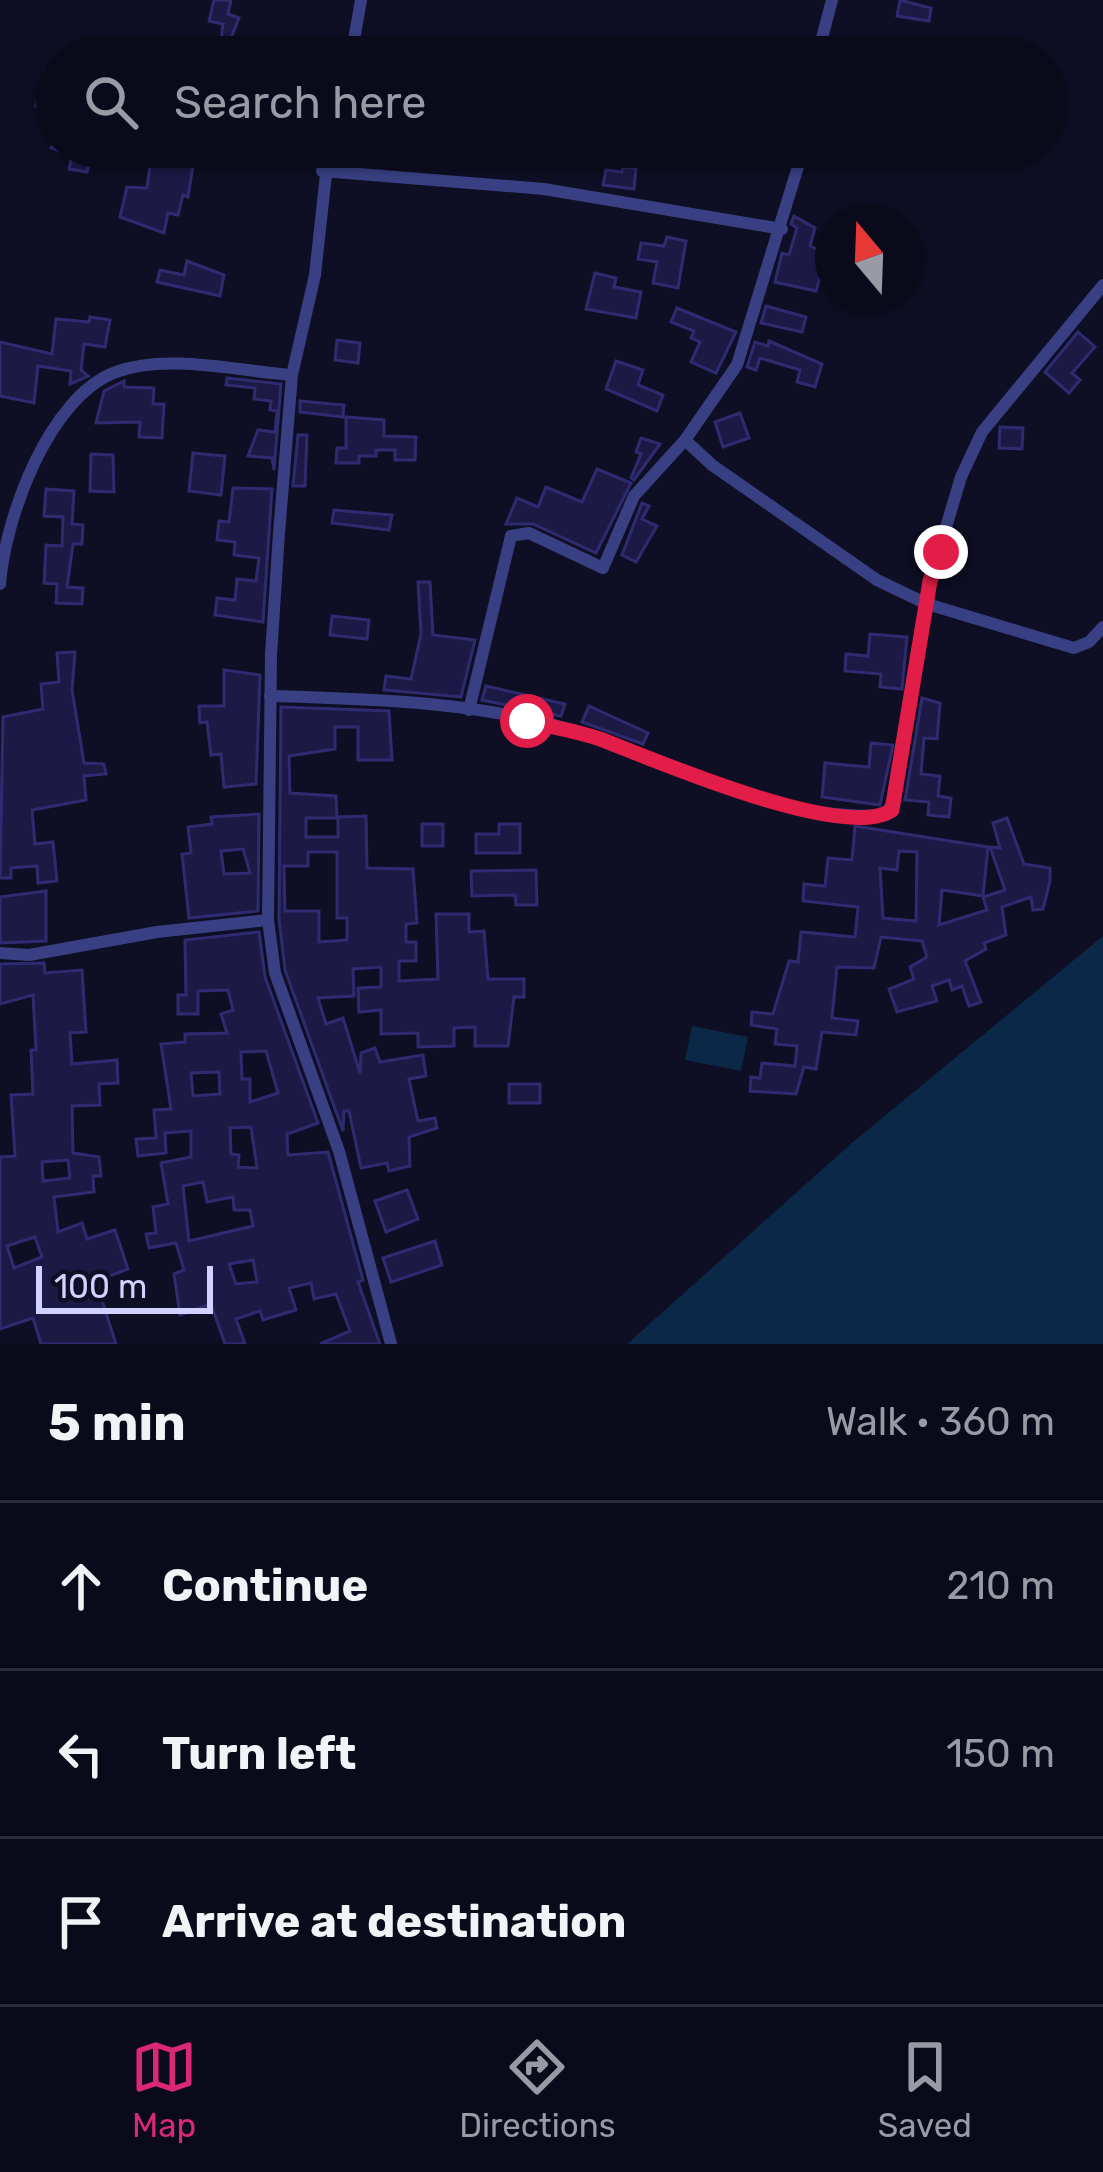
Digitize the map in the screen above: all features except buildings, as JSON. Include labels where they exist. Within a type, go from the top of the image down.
[{"type":"street","points":[[355,36],[361,0]]},
{"type":"street","points":[[823,36],[832,0]]},
{"type":"street","points":[[323,168],[314,275],[292,376],[271,696],[268,920],[274,973],[339,1151],[391,1344]]},
{"type":"street","points":[[469,710],[511,536],[529,532],[604,568],[634,496],[685,440],[737,365],[798,168]]},
{"type":"street","points":[[322,171],[544,189],[782,229]]},
{"type":"street","points":[[271,696],[469,710],[596,738],[729,792],[858,817],[886,815],[892,810],[927,604],[975,443],[1103,285]]},
{"type":"street","points":[[0,584],[21,484],[65,414],[106,377],[158,365],[292,376]]},
{"type":"street","points":[[685,440],[712,465],[878,580],[927,604],[1074,648],[1089,642],[1103,627]]},
{"type":"street","points":[[0,953],[29,955],[157,932],[268,920]]},
{"type":"water","points":[[1103,936],[1103,1344],[627,1344],[853,1142]]},
{"type":"water","points":[[692,1026],[748,1037],[741,1071],[685,1060]]},
{"type":"route","points":[[527,721],[596,738],[729,792],[858,817],[886,815],[892,810],[930,581],[941,552]]}]
